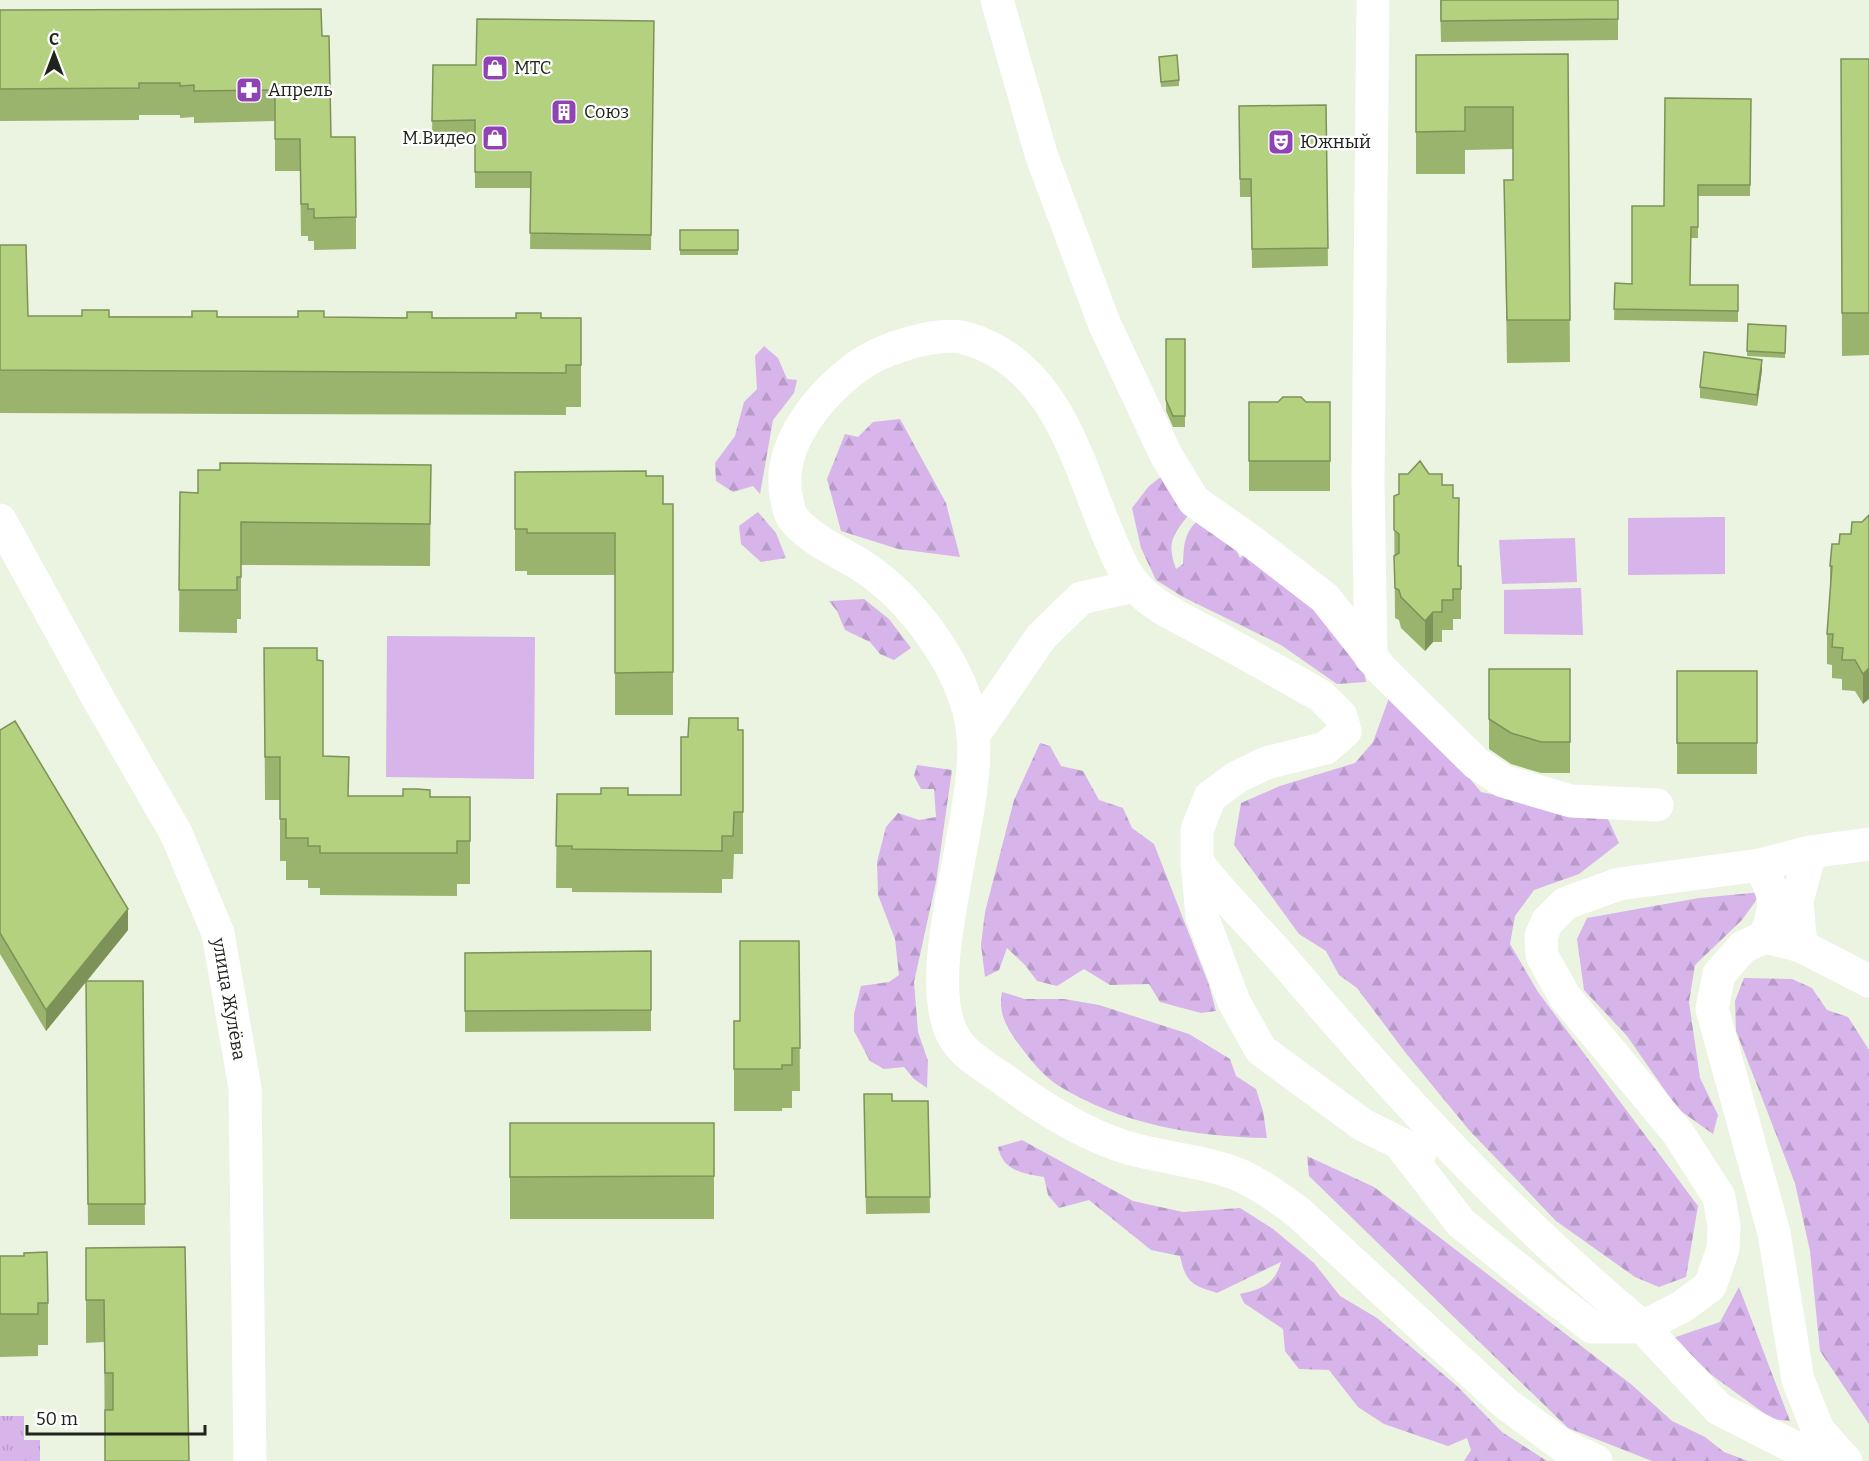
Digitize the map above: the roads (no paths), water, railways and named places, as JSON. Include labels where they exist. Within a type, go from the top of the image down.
[{"type":"street","points":[[997,0],[1041,154],[1104,323],[1166,455],[1194,501],[1325,598],[1371,658],[1476,763],[1503,781],[1571,801],[1657,805]]},
{"type":"street","points":[[1371,658],[1368,480],[1373,0]]},
{"type":"street","points":[[1495,1190],[1363,1125],[1261,1050],[1234,1002],[1202,916],[1197,862],[1197,830],[1210,796],[1237,777],[1266,763],[1326,748],[1345,731],[1341,716],[1322,696],[1160,607],[1135,586],[1113,546],[1059,413],[1026,371],[991,347],[959,336],[912,342],[875,355],[839,382],[823,397],[802,428],[788,459],[783,483],[790,514],[826,547],[857,563],[883,581],[944,653],[966,698],[973,736],[970,789],[943,974],[942,1010],[956,1042],[982,1064],[1060,1118],[1121,1146],[1233,1172],[1266,1188],[1307,1220],[1505,1403],[1562,1445],[1596,1461]]},
{"type":"street","name":"улица Жулёва","points":[[0,520],[99,700],[176,833],[218,933],[245,1088],[250,1461]]},
{"type":"street","points":[[973,736],[1041,637],[1082,598],[1135,586]]},
{"type":"street","points":[[1400,1144],[1461,1223],[1592,1327],[1642,1327],[1683,1306],[1710,1286],[1723,1249],[1724,1225],[1719,1197],[1678,1133],[1565,998],[1542,956],[1540,936],[1547,922],[1566,903],[1619,884],[1760,865],[1810,852],[1869,844]]},
{"type":"street","points":[[1802,946],[1797,901],[1810,852]]},
{"type":"street","points":[[1197,862],[1216,888],[1266,940],[1370,1062],[1548,1245],[1642,1327],[1719,1408],[1792,1446],[1831,1461]]},
{"type":"street","points":[[1760,865],[1774,893],[1775,910],[1765,937]]},
{"type":"street","points":[[1846,1461],[1818,1430],[1798,1380],[1774,1233],[1712,1009],[1719,974],[1743,947],[1765,937],[1802,946],[1869,981]]},
{"type":"place","name":"МТС","points":[[495,68]]},
{"type":"place","name":"Апрель","points":[[249,90]]},
{"type":"place","name":"Союз","points":[[564,112]]},
{"type":"place","name":"М.Видео","points":[[495,138]]},
{"type":"place","name":"Южный","points":[[1281,142]]}]
